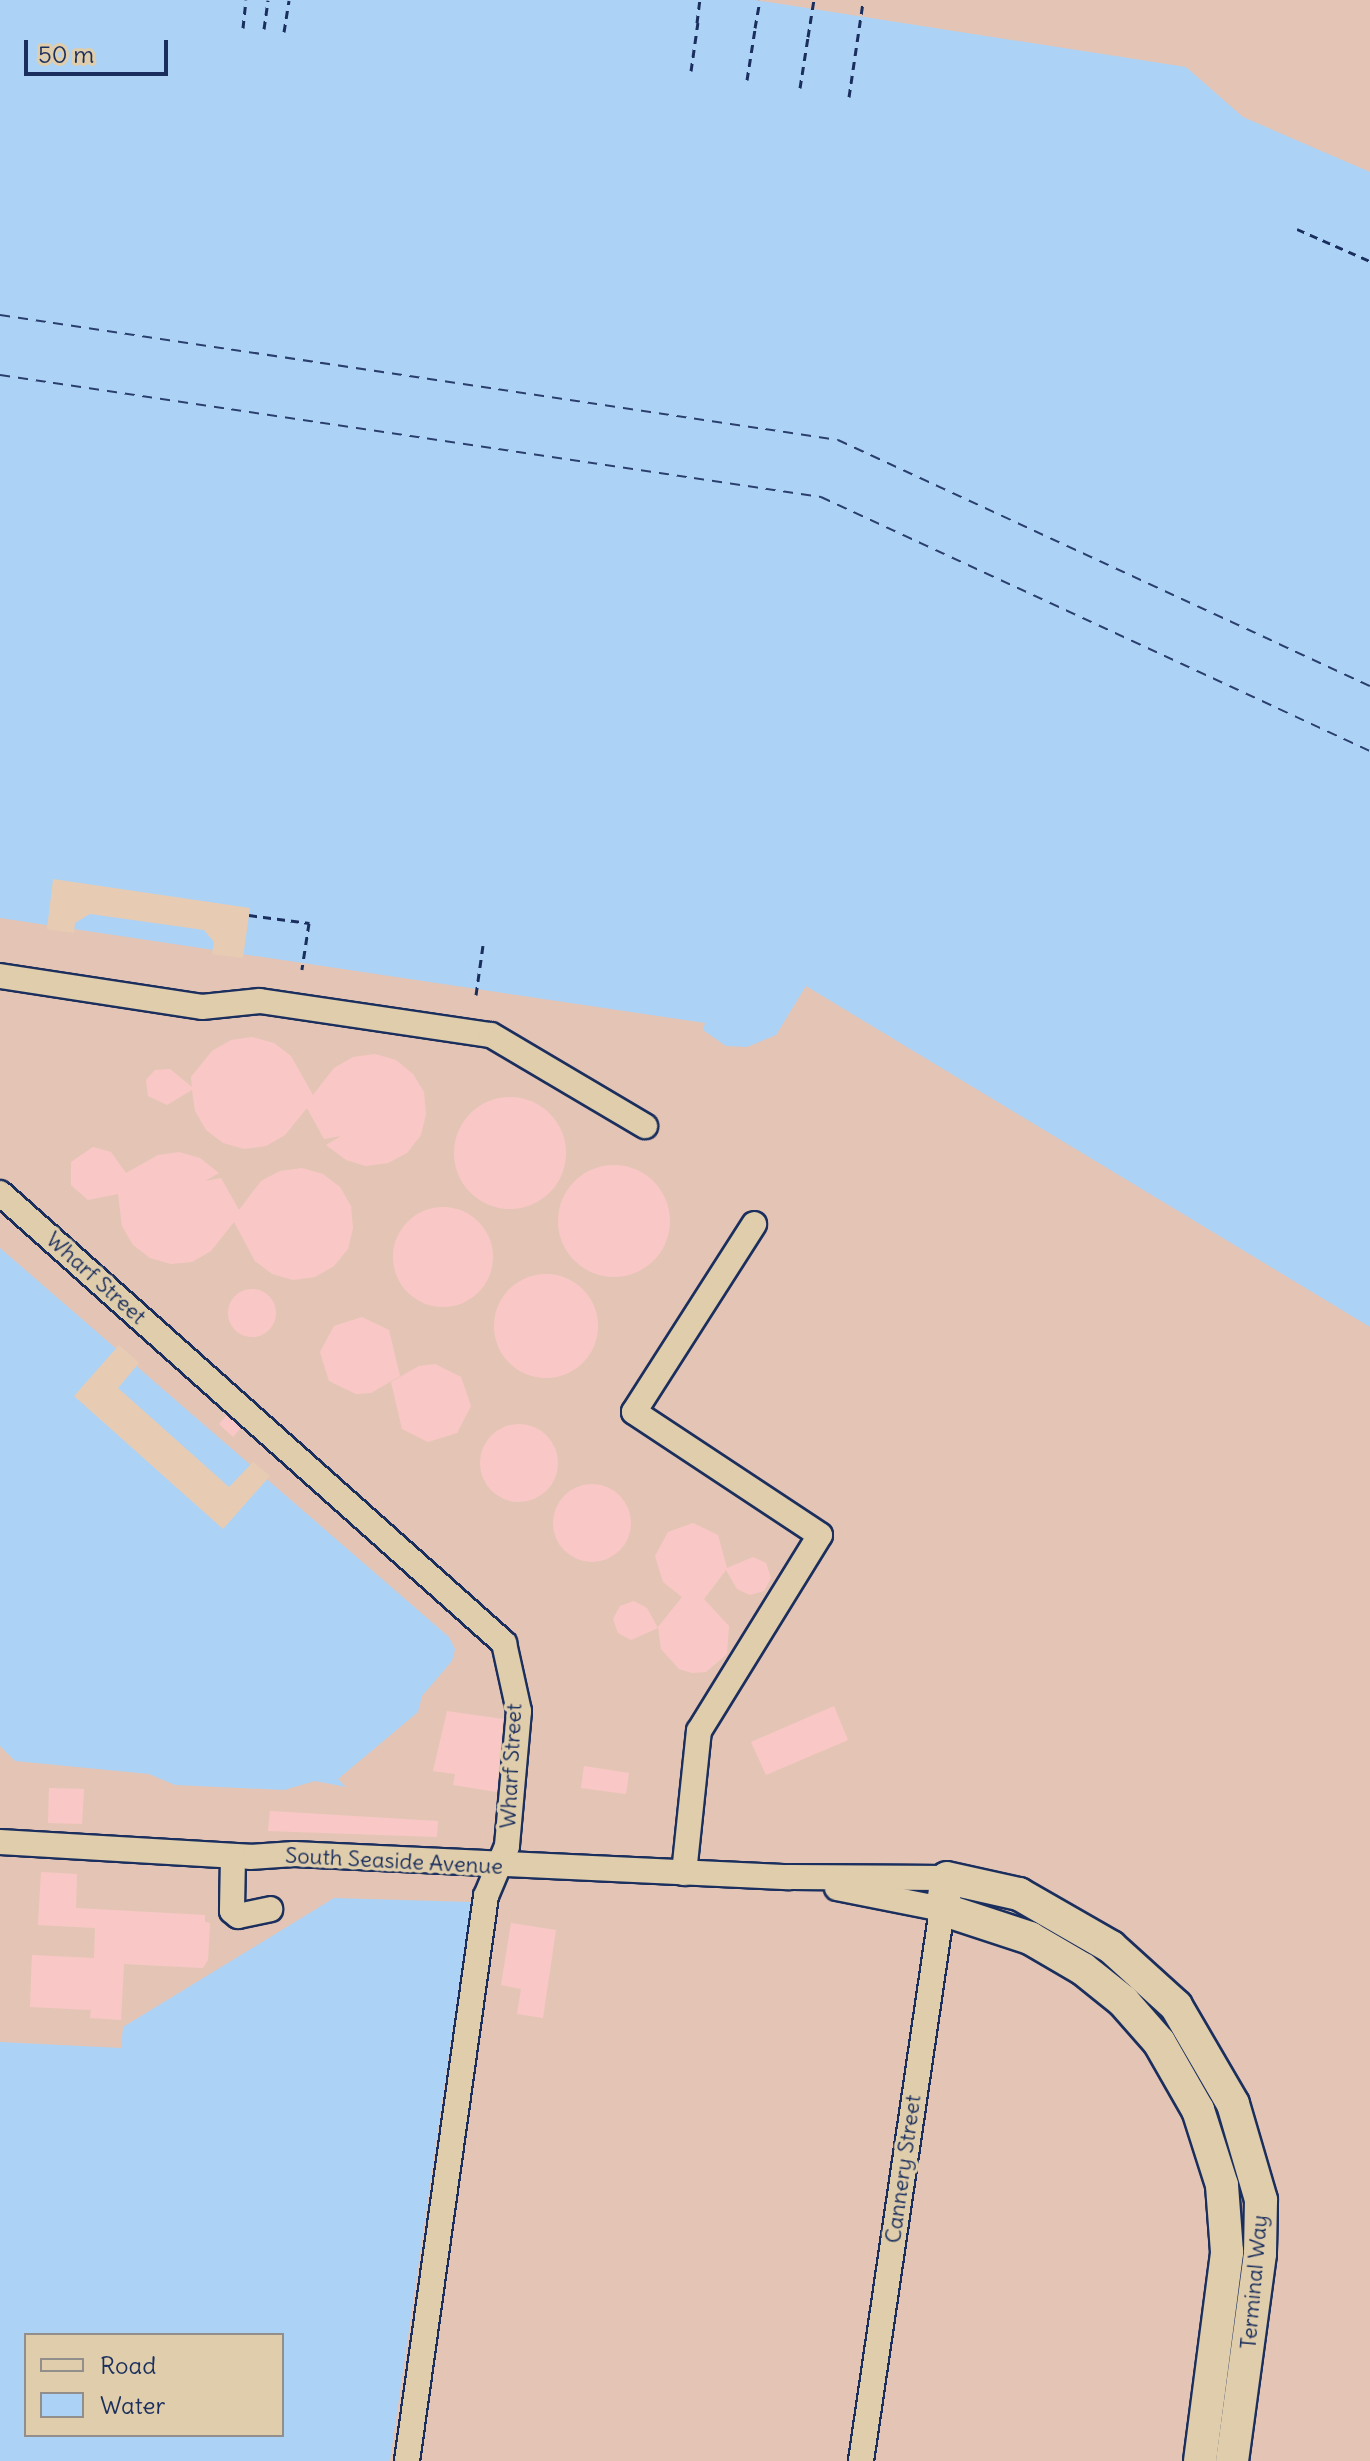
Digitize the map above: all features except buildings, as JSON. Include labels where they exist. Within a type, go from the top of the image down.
[{"type":"main road","name":"Terminal Way","points":[[944,1894],[1083,1969],[1144,2023],[1188,2087],[1214,2154],[1227,2221],[1224,2291],[1200,2461]]},
{"type":"main road","name":"Terminal Way","points":[[944,1894],[1019,1894],[1111,1947],[1176,2006],[1233,2104],[1261,2200],[1259,2268],[1232,2461]]},
{"type":"street","points":[[0,976],[202,1007],[260,1001],[491,1035],[645,1126]]},
{"type":"street","name":"Wharf Street","points":[[0,1193],[504,1643],[519,1711],[507,1846],[486,1896],[407,2461]]},
{"type":"street","points":[[684,1873],[699,1731],[820,1535],[634,1412],[754,1224]]},
{"type":"street","name":"South Seaside Avenue","points":[[0,1842],[233,1857],[294,1854],[500,1866],[788,1877],[944,1894]]},
{"type":"street","points":[[233,1857],[232,1911],[238,1916],[270,1909]]},
{"type":"street","name":"Cannery Street","points":[[861,2461],[944,1894]]},
{"type":"path","points":[[243,28],[246,0]]},
{"type":"path","points":[[264,29],[268,0]]},
{"type":"path","points":[[284,32],[289,0]]},
{"type":"path","points":[[697,31],[700,0]]},
{"type":"path","points":[[754,36],[760,0]]},
{"type":"path","points":[[807,44],[814,0]]},
{"type":"path","points":[[849,97],[863,2]]},
{"type":"path","points":[[691,71],[698,22]]},
{"type":"path","points":[[747,80],[755,29]]},
{"type":"path","points":[[800,88],[808,37]]},
{"type":"path","points":[[1297,229],[1370,261]]},
{"type":"path","points":[[249,915],[309,923],[302,969]]},
{"type":"path","points":[[476,995],[483,945]]},
{"type":"shaded area","points":[[0,0],[1370,0],[1370,2461],[0,2461]]},
{"type":"water","points":[[0,0],[755,0],[1186,67],[1243,117],[1370,172],[1370,1327],[806,986],[776,1035],[747,1047],[726,1046],[703,1030],[705,1023],[0,918]]},
{"type":"water","points":[[0,1248],[449,1637],[455,1649],[452,1661],[422,1696],[418,1712],[338,1779],[346,1787],[315,1781],[284,1790],[175,1785],[149,1774],[15,1761],[0,1746]]},
{"type":"water","points":[[334,1898],[471,1902],[390,2461],[0,2461],[0,2042],[121,2048],[123,2027]]},
{"type":"pier","points":[[53,879],[250,908],[243,958],[212,954],[214,942],[204,930],[90,914],[75,923],[74,933],[47,929]]},
{"type":"pier","points":[[119,1345],[139,1363],[118,1388],[229,1487],[253,1462],[270,1476],[223,1529],[74,1396]]},
{"type":"ferry route","points":[[0,315],[838,440],[1370,686]]},
{"type":"ferry route","points":[[0,375],[821,497],[1370,751]]}]
